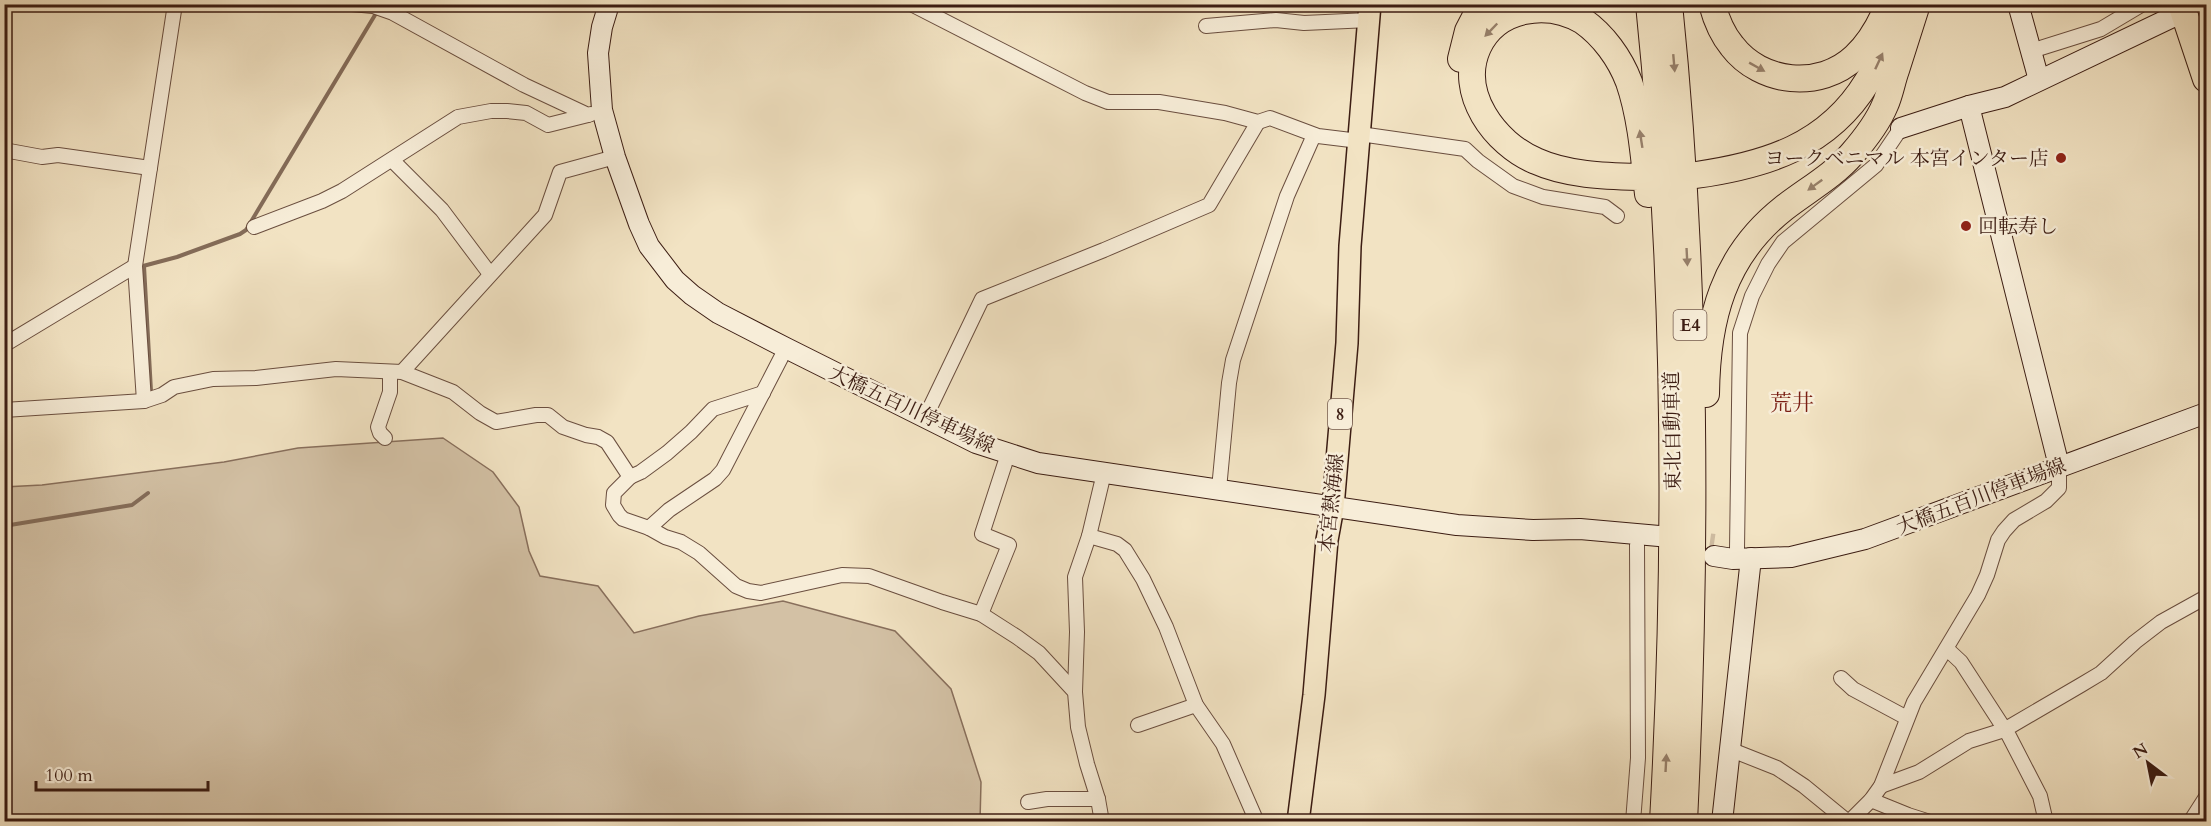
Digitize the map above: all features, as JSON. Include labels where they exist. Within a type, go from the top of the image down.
[{"type":"highway","points":[[1482,4],[1468,31],[1461,57],[1460,72],[1464,102],[1484,139],[1509,162],[1546,179],[1565,184],[1589,187],[1639,184],[1552,167],[1521,153],[1497,134],[1485,118],[1477,100],[1473,75],[1478,48],[1495,25],[1519,10],[1534,7],[1546,7],[1569,13],[1602,37],[1629,81],[1646,170],[1673,427]]},
{"type":"highway","name":"東北自動車道","points":[[1649,4],[1665,199],[1673,427],[1671,644],[1663,822]]},
{"type":"highway","name":"東北自動車道","points":[[1669,4],[1690,314],[1692,458],[1690,645],[1684,822]]},
{"type":"highway","points":[[1712,4],[1723,33],[1731,46],[1743,58],[1774,75],[1793,79],[1827,74],[1855,57],[1878,28],[1890,4]]},
{"type":"highway","points":[[1890,4],[1890,34],[1876,68],[1852,104],[1838,120],[1822,133],[1786,153],[1697,181],[1731,182],[1770,172],[1812,153],[1846,129],[1862,114],[1895,72]]},
{"type":"highway","points":[[1690,645],[1704,515],[1706,386],[1710,339],[1724,284],[1747,245],[1762,227],[1833,172],[1851,155],[1877,121],[1886,104],[1917,4]]},
{"type":"highway","points":[[2187,7],[2206,33]]},
{"type":"highway","points":[[2187,7],[2206,79]]},
{"type":"main road","name":"大橋五百川停車場線","points":[[609,4],[598,52],[595,113],[649,246],[669,273],[692,295],[718,313],[976,443],[1038,463],[1457,525],[1533,530],[1637,545],[1659,542],[1580,529],[1533,530]]},
{"type":"main road","points":[[2018,4],[2039,80]]},
{"type":"main road","points":[[1901,128],[2005,97],[2187,7]]},
{"type":"main road","name":"本宮熱海線","points":[[1298,822],[1314,695],[1327,540],[1333,507],[1347,343],[1350,246],[1370,12]]},
{"type":"main road","points":[[1969,106],[2059,466]]},
{"type":"main road","name":"大橋五百川停車場線","points":[[1714,550],[1733,559],[1744,553],[1791,557],[1865,539],[2206,413]]},
{"type":"main road","points":[[1722,822],[1744,553]]},
{"type":"street","points":[[144,400],[135,266],[175,4]]},
{"type":"street","points":[[352,4],[373,5],[393,13],[524,85],[595,113]]},
{"type":"street","points":[[911,4],[1085,93],[1108,102],[1159,102],[1225,113],[1258,122],[1270,118],[1314,135],[1466,149],[1478,161],[1513,186],[1542,197],[1605,207],[1617,216]]},
{"type":"street","points":[[2031,51],[2101,29],[2143,4]]},
{"type":"street","points":[[1206,26],[1276,21],[1304,23],[1370,12]]},
{"type":"street","points":[[254,227],[322,201],[358,182],[458,117],[491,111],[507,111],[526,113],[548,125],[595,113]]},
{"type":"street","points":[[925,418],[982,299],[1209,205],[1258,122]]},
{"type":"street","points":[[1744,553],[1740,333],[1752,296],[1768,264],[1783,242],[1876,165],[1901,128]]},
{"type":"street","points":[[1219,489],[1233,360],[1287,196],[1314,135]]},
{"type":"street","points":[[4,150],[42,157],[58,155],[150,168]]},
{"type":"street","points":[[385,438],[378,427],[396,372],[545,215],[560,172],[615,158]]},
{"type":"street","points":[[392,160],[442,210],[490,274]]},
{"type":"street","points":[[4,345],[135,266]]},
{"type":"street","points":[[649,528],[669,510],[723,470],[786,348]]},
{"type":"street","points":[[4,410],[144,400],[162,395],[174,387],[213,380],[256,378],[336,369],[396,372],[453,392],[496,422],[536,415],[548,416],[563,427],[602,438],[630,477]]},
{"type":"street","points":[[763,393],[713,409],[667,453],[630,477],[614,493],[613,505],[623,519],[649,528],[699,553],[727,579],[748,591],[761,593],[855,574],[869,576],[981,614],[1039,653],[1075,692]]},
{"type":"street","points":[[981,614],[1009,545],[982,534],[1008,454]]},
{"type":"street","points":[[1729,749],[1777,768],[1804,786],[1848,822],[1871,800],[1881,786],[1906,718],[1962,624],[1988,575],[1998,540],[2014,520],[2046,501],[2059,488],[2059,466]]},
{"type":"street","points":[[1102,822],[1078,727],[1075,692],[1077,632],[1074,587],[1104,473]]},
{"type":"street","points":[[1089,536],[1117,544],[1125,550],[1143,579],[1166,627],[1196,705],[1223,744],[1257,822]]},
{"type":"street","points":[[1633,822],[1638,758],[1637,545]]},
{"type":"street","points":[[1881,786],[1918,772],[1969,741],[2004,730],[2101,673],[2161,622],[2206,597]]},
{"type":"street","points":[[1947,648],[1961,662],[2004,730],[2040,796],[2046,822]]},
{"type":"street","points":[[1841,678],[1853,688],[1906,718]]},
{"type":"street","points":[[1138,725],[1196,705]]},
{"type":"street","points":[[2190,822],[2206,797]]},
{"type":"street","points":[[1028,802],[1047,799],[1098,799]]},
{"type":"street","points":[[1871,800],[1930,822]]},
{"type":"shaded area","points":[[443,438],[493,472],[519,507],[529,551],[540,576],[598,586],[634,633],[699,616],[783,601],[895,631],[951,689],[981,782],[980,821],[5,821],[4,487],[42,485],[224,462],[298,448]]},
{"type":"waterway","points":[[143,266],[177,257],[246,230],[378,10]]},
{"type":"waterway","points":[[144,266],[151,391]]},
{"type":"waterway","points":[[4,526],[132,505],[148,493]]},
{"type":"tunnel","points":[[1680,539],[1714,544]]},
{"type":"place","name":"ヨークベニマル 本宮インター店","points":[[2061,158]]},
{"type":"place","name":"回転寿し","points":[[1966,226]]},
{"type":"district","name":"荒井","points":[[1792,402]]}]
